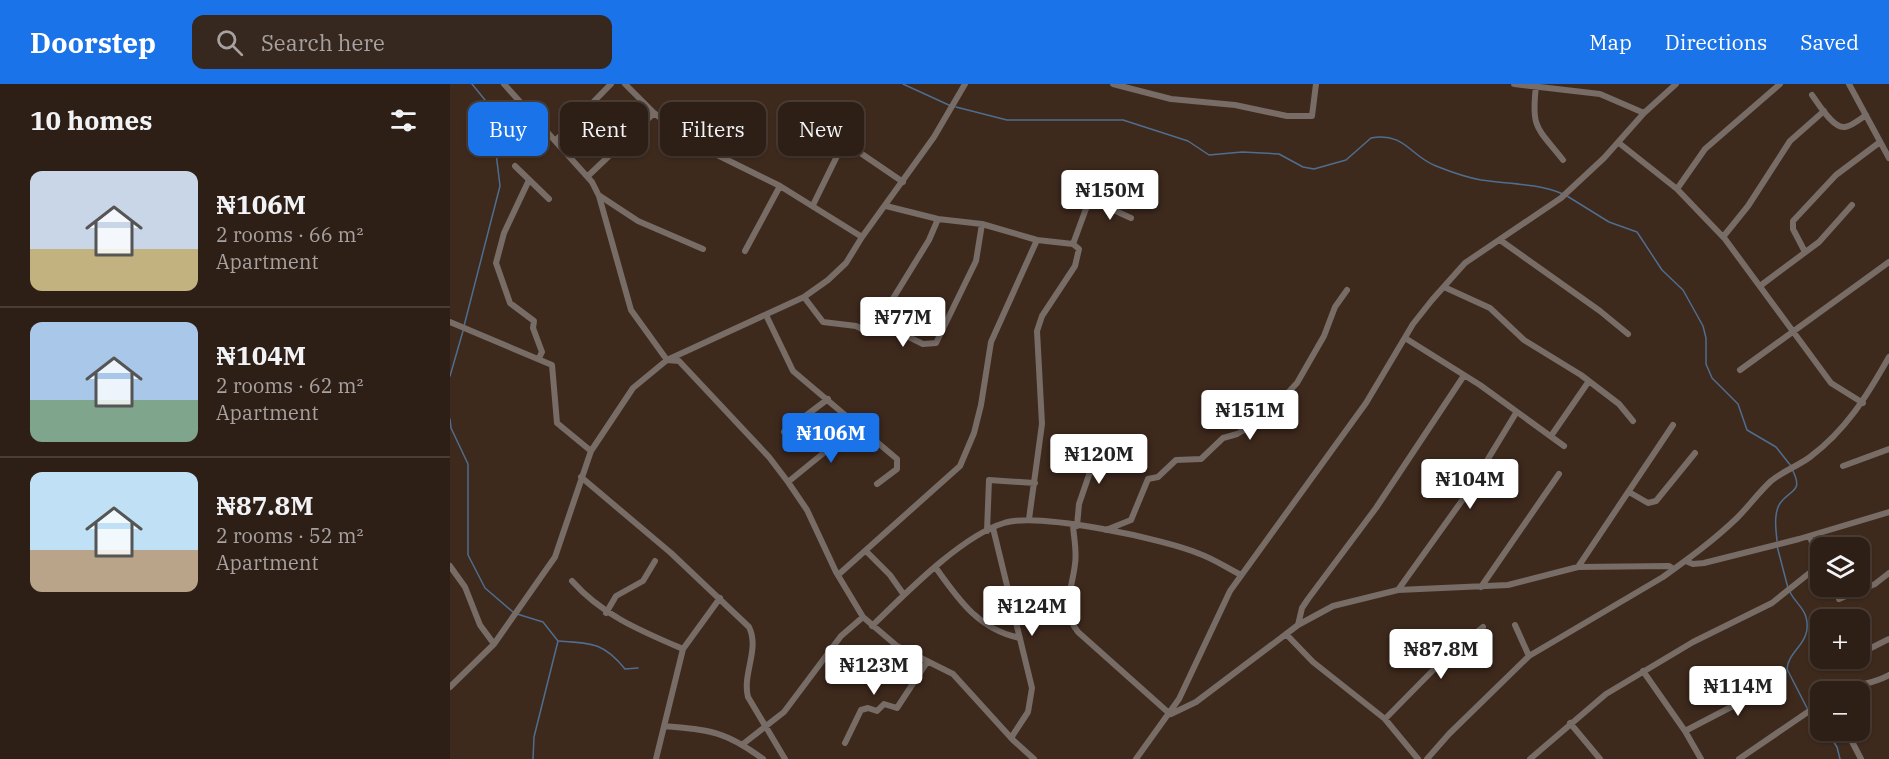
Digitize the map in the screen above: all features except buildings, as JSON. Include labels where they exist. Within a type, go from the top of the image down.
[{"type":"street","points":[[504,84],[588,176],[599,196],[631,309],[667,360]]},
{"type":"street","points":[[556,140],[611,84]]},
{"type":"street","points":[[625,84],[654,113],[697,145],[780,186],[862,237]]},
{"type":"street","points":[[450,687],[495,644],[555,557],[580,477],[591,451],[633,388],[667,360],[804,297],[828,280],[846,263],[862,237],[903,182],[941,126],[965,84]]},
{"type":"street","points":[[1113,84],[1171,99],[1235,105],[1301,118],[1312,116],[1316,84]]},
{"type":"street","points":[[1514,84],[1600,94],[1644,113]]},
{"type":"street","points":[[1136,759],[1170,714],[1216,617],[1241,575],[1366,403],[1405,338],[1444,287],[1465,263],[1561,198],[1619,143],[1644,113],[1676,84]]},
{"type":"street","points":[[1677,189],[1705,149],[1780,84]]},
{"type":"street","points":[[1849,84],[1889,158]]},
{"type":"street","points":[[1536,86],[1534,123],[1563,160]]},
{"type":"street","points":[[1812,95],[1824,111],[1841,127],[1866,115]]},
{"type":"street","points":[[1723,237],[1748,206],[1790,141],[1824,111]]},
{"type":"street","points":[[588,176],[654,113]]},
{"type":"street","points":[[1805,252],[1793,229],[1793,220],[1836,175],[1880,142]]},
{"type":"street","points":[[1619,143],[1677,189],[1723,237],[1830,383],[1863,403]]},
{"type":"street","points":[[813,205],[841,148],[859,152],[903,182]]},
{"type":"street","points":[[514,166],[549,199]]},
{"type":"street","points":[[529,180],[504,233],[496,263],[510,303],[534,321],[533,328],[543,352],[539,358]]},
{"type":"street","points":[[746,251],[780,186]]},
{"type":"street","points":[[599,196],[638,221],[703,249]]},
{"type":"street","points":[[1073,244],[1087,206],[1094,201],[1131,218]]},
{"type":"street","points":[[1760,286],[1819,242],[1852,205]]},
{"type":"street","points":[[886,206],[938,219],[982,224],[1037,240],[1073,244],[1079,252],[1076,266],[1042,316],[1037,331],[1042,424],[1029,519]]},
{"type":"street","points":[[804,297],[823,322],[856,326],[875,333],[882,324],[881,318],[929,240],[938,219]]},
{"type":"street","points":[[882,324],[924,344],[936,343],[976,261],[982,224]]},
{"type":"street","points":[[838,575],[960,466],[974,433],[981,405],[991,342],[1037,240]]},
{"type":"street","points":[[1500,240],[1600,311],[1628,334]]},
{"type":"street","points":[[1740,370],[1889,262]]},
{"type":"street","points":[[1444,287],[1490,308],[1524,340],[1589,381],[1619,404],[1634,421]]},
{"type":"street","points":[[1106,530],[1131,520],[1148,479],[1158,477],[1176,460],[1201,459],[1223,438],[1237,434],[1262,420],[1297,383],[1324,336],[1335,307],[1347,290]]},
{"type":"street","points":[[766,315],[793,370],[898,462],[897,469],[877,484]]},
{"type":"street","points":[[452,324],[552,365],[557,423],[591,451]]},
{"type":"street","points":[[1405,338],[1480,386],[1564,446]]},
{"type":"street","points":[[1427,759],[1449,734],[1529,656],[1662,577],[1672,568],[1688,562],[1738,516],[1772,480],[1804,462],[1840,432],[1863,403],[1889,357]]},
{"type":"street","points":[[667,360],[679,361],[769,457],[788,482],[807,510],[838,575],[862,617],[897,646],[953,674],[1011,738],[1034,759]]},
{"type":"street","points":[[1298,625],[1302,608],[1376,508],[1463,377]]},
{"type":"street","points":[[1551,436],[1589,381]]},
{"type":"street","points":[[784,432],[828,399]]},
{"type":"street","points":[[1398,590],[1466,495],[1516,413]]},
{"type":"street","points":[[788,482],[858,425]]},
{"type":"street","points":[[1578,567],[1673,425]]},
{"type":"street","points":[[1090,444],[1091,469],[1079,504],[1075,526],[1076,560],[1066,604],[1070,619],[1078,633],[1170,714]]},
{"type":"street","points":[[1844,466],[1889,449]]},
{"type":"street","points":[[1629,492],[1648,503],[1656,501],[1695,453]]},
{"type":"street","points":[[1481,587],[1559,474]]},
{"type":"street","points":[[580,477],[720,598],[749,627],[753,635],[747,692],[785,759]]},
{"type":"street","points":[[1011,738],[1028,712],[1032,688],[990,529],[989,480],[1035,483]]},
{"type":"street","points":[[1688,562],[1704,563],[1783,544],[1889,512]]},
{"type":"street","points":[[872,626],[936,568],[990,529],[1005,523],[1029,519],[1106,530],[1188,549],[1241,575]]},
{"type":"street","points":[[1530,759],[1606,694],[1693,642],[1772,603],[1807,576],[1817,567],[1818,563],[1810,536]]},
{"type":"street","points":[[866,551],[890,575],[904,595]]},
{"type":"street","points":[[606,613],[616,596],[648,576],[654,561]]},
{"type":"street","points":[[450,566],[465,587],[480,625],[495,644]]},
{"type":"street","points":[[1170,714],[1196,702],[1298,625],[1333,606],[1398,590],[1508,585],[1578,567],[1669,566],[1672,568]]},
{"type":"street","points":[[936,568],[954,596],[971,613],[993,629],[1020,638]]},
{"type":"street","points":[[1839,599],[1875,584],[1889,573]]},
{"type":"street","points":[[572,581],[588,600],[606,613],[682,649]]},
{"type":"street","points":[[656,759],[682,649],[720,598]]},
{"type":"street","points":[[743,744],[784,712],[841,636],[862,617]]},
{"type":"street","points":[[1515,625],[1529,656]]},
{"type":"street","points":[[1385,719],[1443,660],[1484,627]]},
{"type":"street","points":[[1286,634],[1313,662],[1385,719],[1415,756],[1406,759]]},
{"type":"street","points":[[1870,648],[1889,639]]},
{"type":"street","points":[[845,743],[861,710],[868,708],[877,711],[884,704],[897,708],[927,662]]},
{"type":"street","points":[[1643,671],[1685,731],[1701,759]]},
{"type":"street","points":[[1870,684],[1889,675]]},
{"type":"street","points":[[1685,731],[1780,681]]},
{"type":"street","points":[[1739,759],[1810,711]]},
{"type":"street","points":[[1570,723],[1600,759]]},
{"type":"street","points":[[664,726],[716,731],[743,744],[764,759]]},
{"type":"street","points":[[1852,741],[1861,759]]},
{"type":"waterway","points":[[464,326],[500,186],[493,128],[485,100],[472,84]]},
{"type":"waterway","points":[[903,84],[951,106]]},
{"type":"waterway","points":[[956,107],[1007,120],[1123,120],[1188,141],[1209,155],[1242,152],[1279,154],[1303,167],[1314,169],[1346,160],[1371,138],[1392,138],[1427,162],[1458,174],[1481,180],[1522,184],[1563,194]]},
{"type":"waterway","points":[[1567,196],[1609,222],[1637,232],[1662,270],[1683,290],[1703,326],[1706,338],[1706,364],[1712,378],[1738,404],[1747,430],[1776,447],[1791,466]]},
{"type":"waterway","points":[[450,376],[463,331]]},
{"type":"waterway","points":[[450,419],[451,428],[468,464],[468,555],[485,588],[513,612]]},
{"type":"waterway","points":[[1777,541],[1778,506],[1796,487],[1793,471]]},
{"type":"waterway","points":[[1777,546],[1788,588]]},
{"type":"waterway","points":[[1790,592],[1805,614],[1807,626],[1803,640],[1788,662],[1787,669],[1807,708]]},
{"type":"waterway","points":[[517,614],[543,622],[558,641],[534,737],[533,759]]},
{"type":"waterway","points":[[559,641],[596,646],[604,649],[625,669],[638,668]]},
{"type":"waterway","points":[[1833,741],[1840,759]]}]
